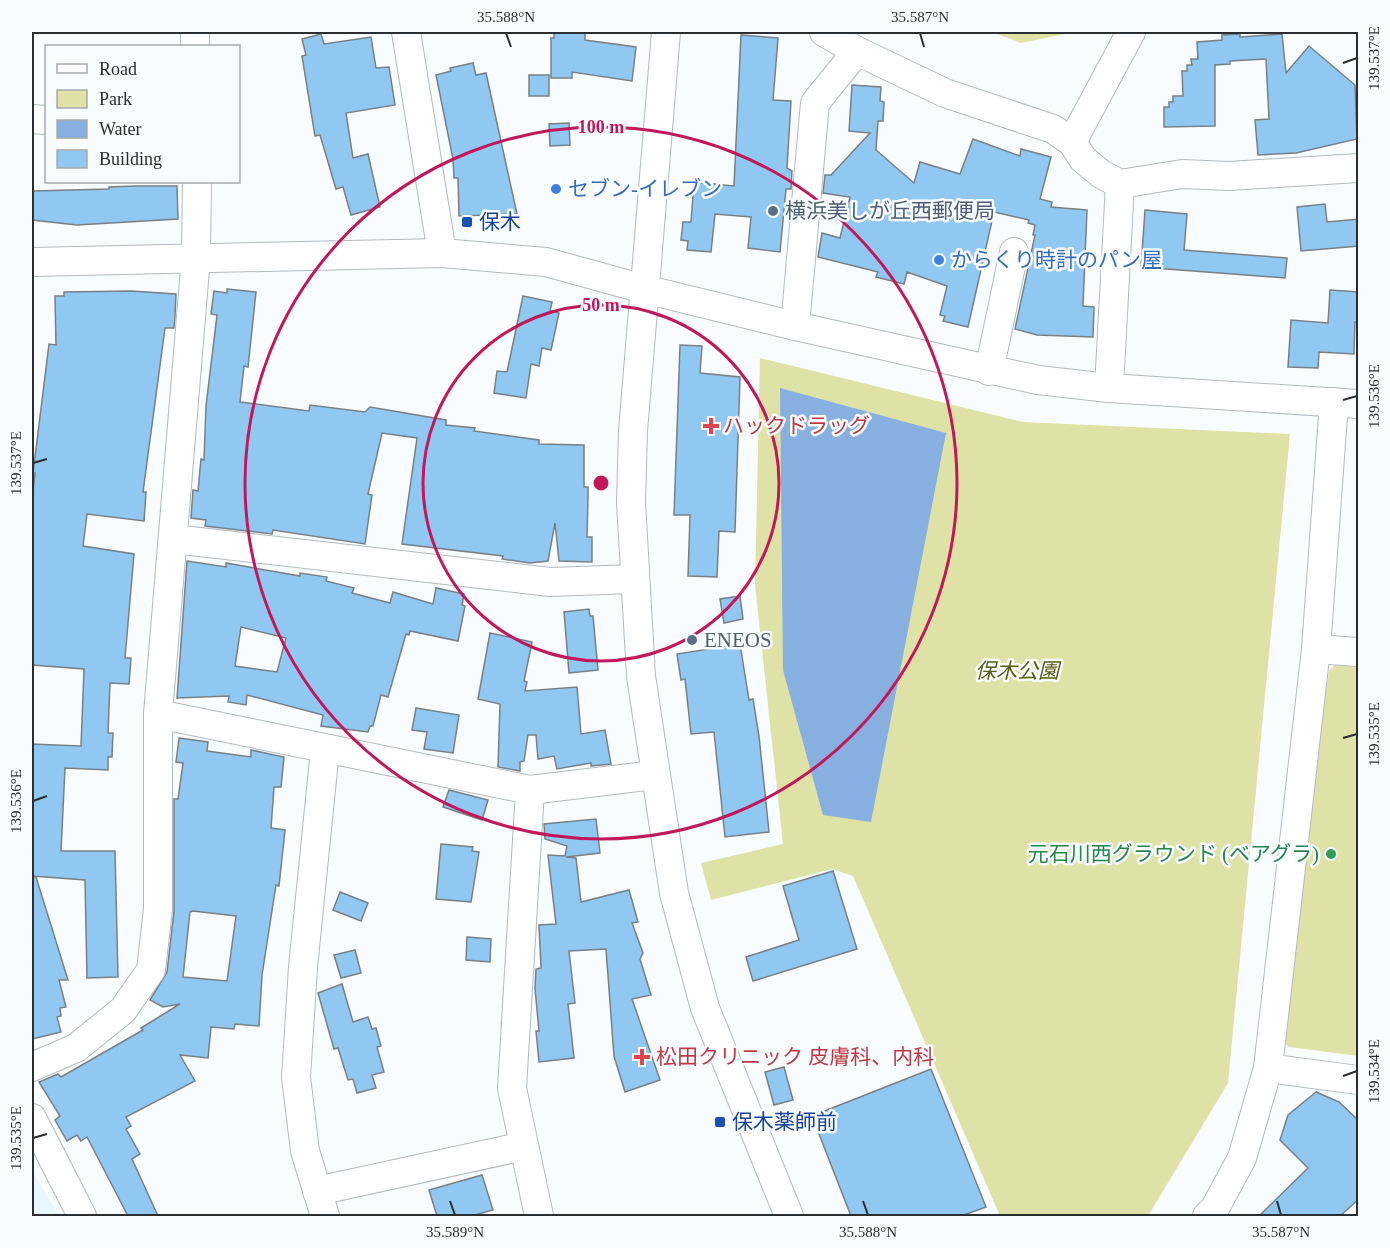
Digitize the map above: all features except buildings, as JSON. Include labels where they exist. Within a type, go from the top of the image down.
[{"type":"street","points":[[406,32],[442,253]]},
{"type":"street","points":[[666,32],[633,431],[631,502],[641,676],[654,775],[674,893],[705,1008],[789,1216]]},
{"type":"street","points":[[1072,142],[1131,32]]},
{"type":"street","points":[[795,326],[815,103],[846,40],[945,93],[1053,129],[1072,142],[1083,159],[1101,174],[1120,184],[1182,174],[1229,176],[1359,168]]},
{"type":"street","points":[[32,1067],[76,1048],[123,1010],[151,970],[158,909],[158,714],[196,257],[197,183]]},
{"type":"street","points":[[1109,388],[1120,184]]},
{"type":"street","points":[[989,371],[1014,252]]},
{"type":"street","points":[[32,268],[32,262],[442,253],[546,262],[644,289],[989,371],[1109,388],[1346,403],[1268,1068],[1242,1158],[1215,1208],[1207,1216]]},
{"type":"street","points":[[173,539],[550,582],[634,579]]},
{"type":"street","points":[[1316,649],[1359,652]]},
{"type":"street","points":[[158,714],[530,790],[654,775]]},
{"type":"street","points":[[326,750],[303,967],[296,1077],[305,1151],[321,1204],[524,1146]]},
{"type":"street","points":[[530,790],[512,1088],[539,1216]]},
{"type":"street","points":[[1268,1068],[1359,1080]]},
{"type":"street","points":[[32,1118],[82,1216]]},
{"type":"shaded area","points":[[32,1170],[59,1216],[32,1216]]},
{"type":"green space","points":[[992,32],[1075,32],[1021,43]]},
{"type":"green space","name":"保木公園","points":[[760,358],[1023,422],[1290,434],[1228,1083],[1148,1216],[1000,1216],[853,876],[832,869],[711,900],[701,863],[783,844],[755,585]]},
{"type":"green space","name":"元石川西グラウンド (ベアグラ)","points":[[1335,665],[1358,667],[1358,1056],[1289,1047],[1277,1036],[1329,671]]},
{"type":"water","points":[[780,388],[946,433],[871,822],[823,815],[783,670]]},
{"type":"place","name":"セブン-イレブン","points":[[556,189]]},
{"type":"place","name":"横浜美しが丘西郵便局","points":[[773,211]]},
{"type":"place","name":"保木","points":[[467,222]]},
{"type":"place","name":"からくり時計のパン屋","points":[[939,260]]},
{"type":"place","name":"ハックドラッグ","points":[[711,426]]},
{"type":"place","name":"ENEOS","points":[[692,640]]},
{"type":"place","name":"元石川西グラウンド (ベアグラ)","points":[[1331,854]]},
{"type":"place","name":"松田クリニック 皮膚科、内科","points":[[642,1057]]},
{"type":"place","name":"保木薬師前","points":[[720,1122]]}]
